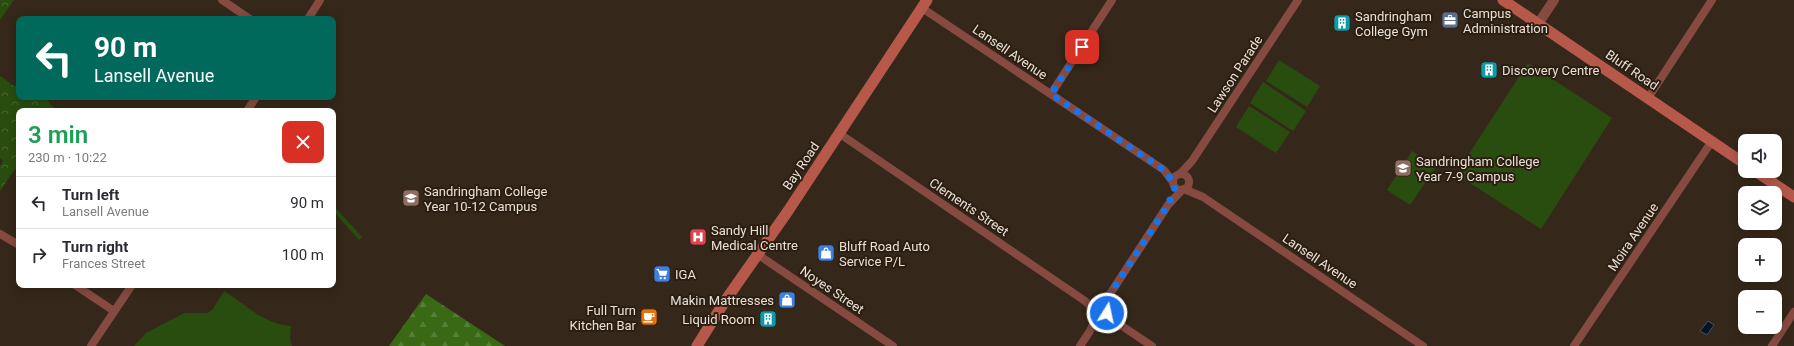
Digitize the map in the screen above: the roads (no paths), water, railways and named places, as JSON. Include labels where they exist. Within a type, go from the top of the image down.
[{"type":"main road","name":"Bluff Road","points":[[1503,0],[1738,159]]},
{"type":"main road","name":"Bay Road","points":[[697,346],[757,254],[840,134],[925,4]]},
{"type":"main road","points":[[1766,178],[1794,197]]},
{"type":"street","points":[[222,0],[246,16]]},
{"type":"street","points":[[310,16],[320,0]]},
{"type":"street","points":[[1051,94],[1112,0]]},
{"type":"street","name":"Lawson Parade","points":[[1080,346],[1090,331],[1100,321],[1101,311],[1110,294],[1168,205],[1192,162],[1298,0]]},
{"type":"street","points":[[1538,24],[1554,0]]},
{"type":"street","points":[[1648,98],[1712,0]]},
{"type":"street","name":"Lansell Avenue","points":[[925,4],[1051,94],[1164,170],[1179,183],[1203,197],[1424,346]]},
{"type":"street","name":"Clements Street","points":[[840,134],[1101,311],[1109,320],[1122,326],[1152,346]]},
{"type":"street","name":"Moira Avenue","points":[[1574,346],[1712,141]]},
{"type":"street","name":"Lawson Parade","points":[[1189,180],[1192,162]]},
{"type":"street","points":[[1185,175],[1189,180],[1188,186],[1179,183],[1185,175]]},
{"type":"street","name":"Lansell Avenue","points":[[1189,180],[1203,197]]},
{"type":"street","points":[[0,234],[16,243]]},
{"type":"street","name":"Noyes Street","points":[[757,254],[893,346]]},
{"type":"street","points":[[80,288],[114,311]]},
{"type":"street","points":[[91,346],[130,288]]},
{"type":"street","points":[[1772,346],[1794,312]]},
{"type":"water","points":[[1708,321],[1714,325],[1707,335],[1700,331]]},
{"type":"place","name":"Campus Administration","points":[[1450,20]]},
{"type":"place","name":"Sandringham College Gym","points":[[1342,23]]},
{"type":"place","name":"Discovery Centre","points":[[1489,70]]},
{"type":"place","name":"Sandringham College Year 7-9 Campus","points":[[1403,168]]},
{"type":"place","name":"Sandringham College Year 10-12 Campus","points":[[411,198]]},
{"type":"place","name":"Sandy Hill Medical Centre","points":[[698,237]]},
{"type":"place","name":"Bluff Road Auto Service P/L","points":[[826,253]]},
{"type":"place","name":"IGA","points":[[662,274]]},
{"type":"place","name":"Makin Mattresses","points":[[787,300]]},
{"type":"place","name":"Full Turn Kitchen Bar","points":[[649,317]]},
{"type":"place","name":"Liquid Room","points":[[768,319]]}]
